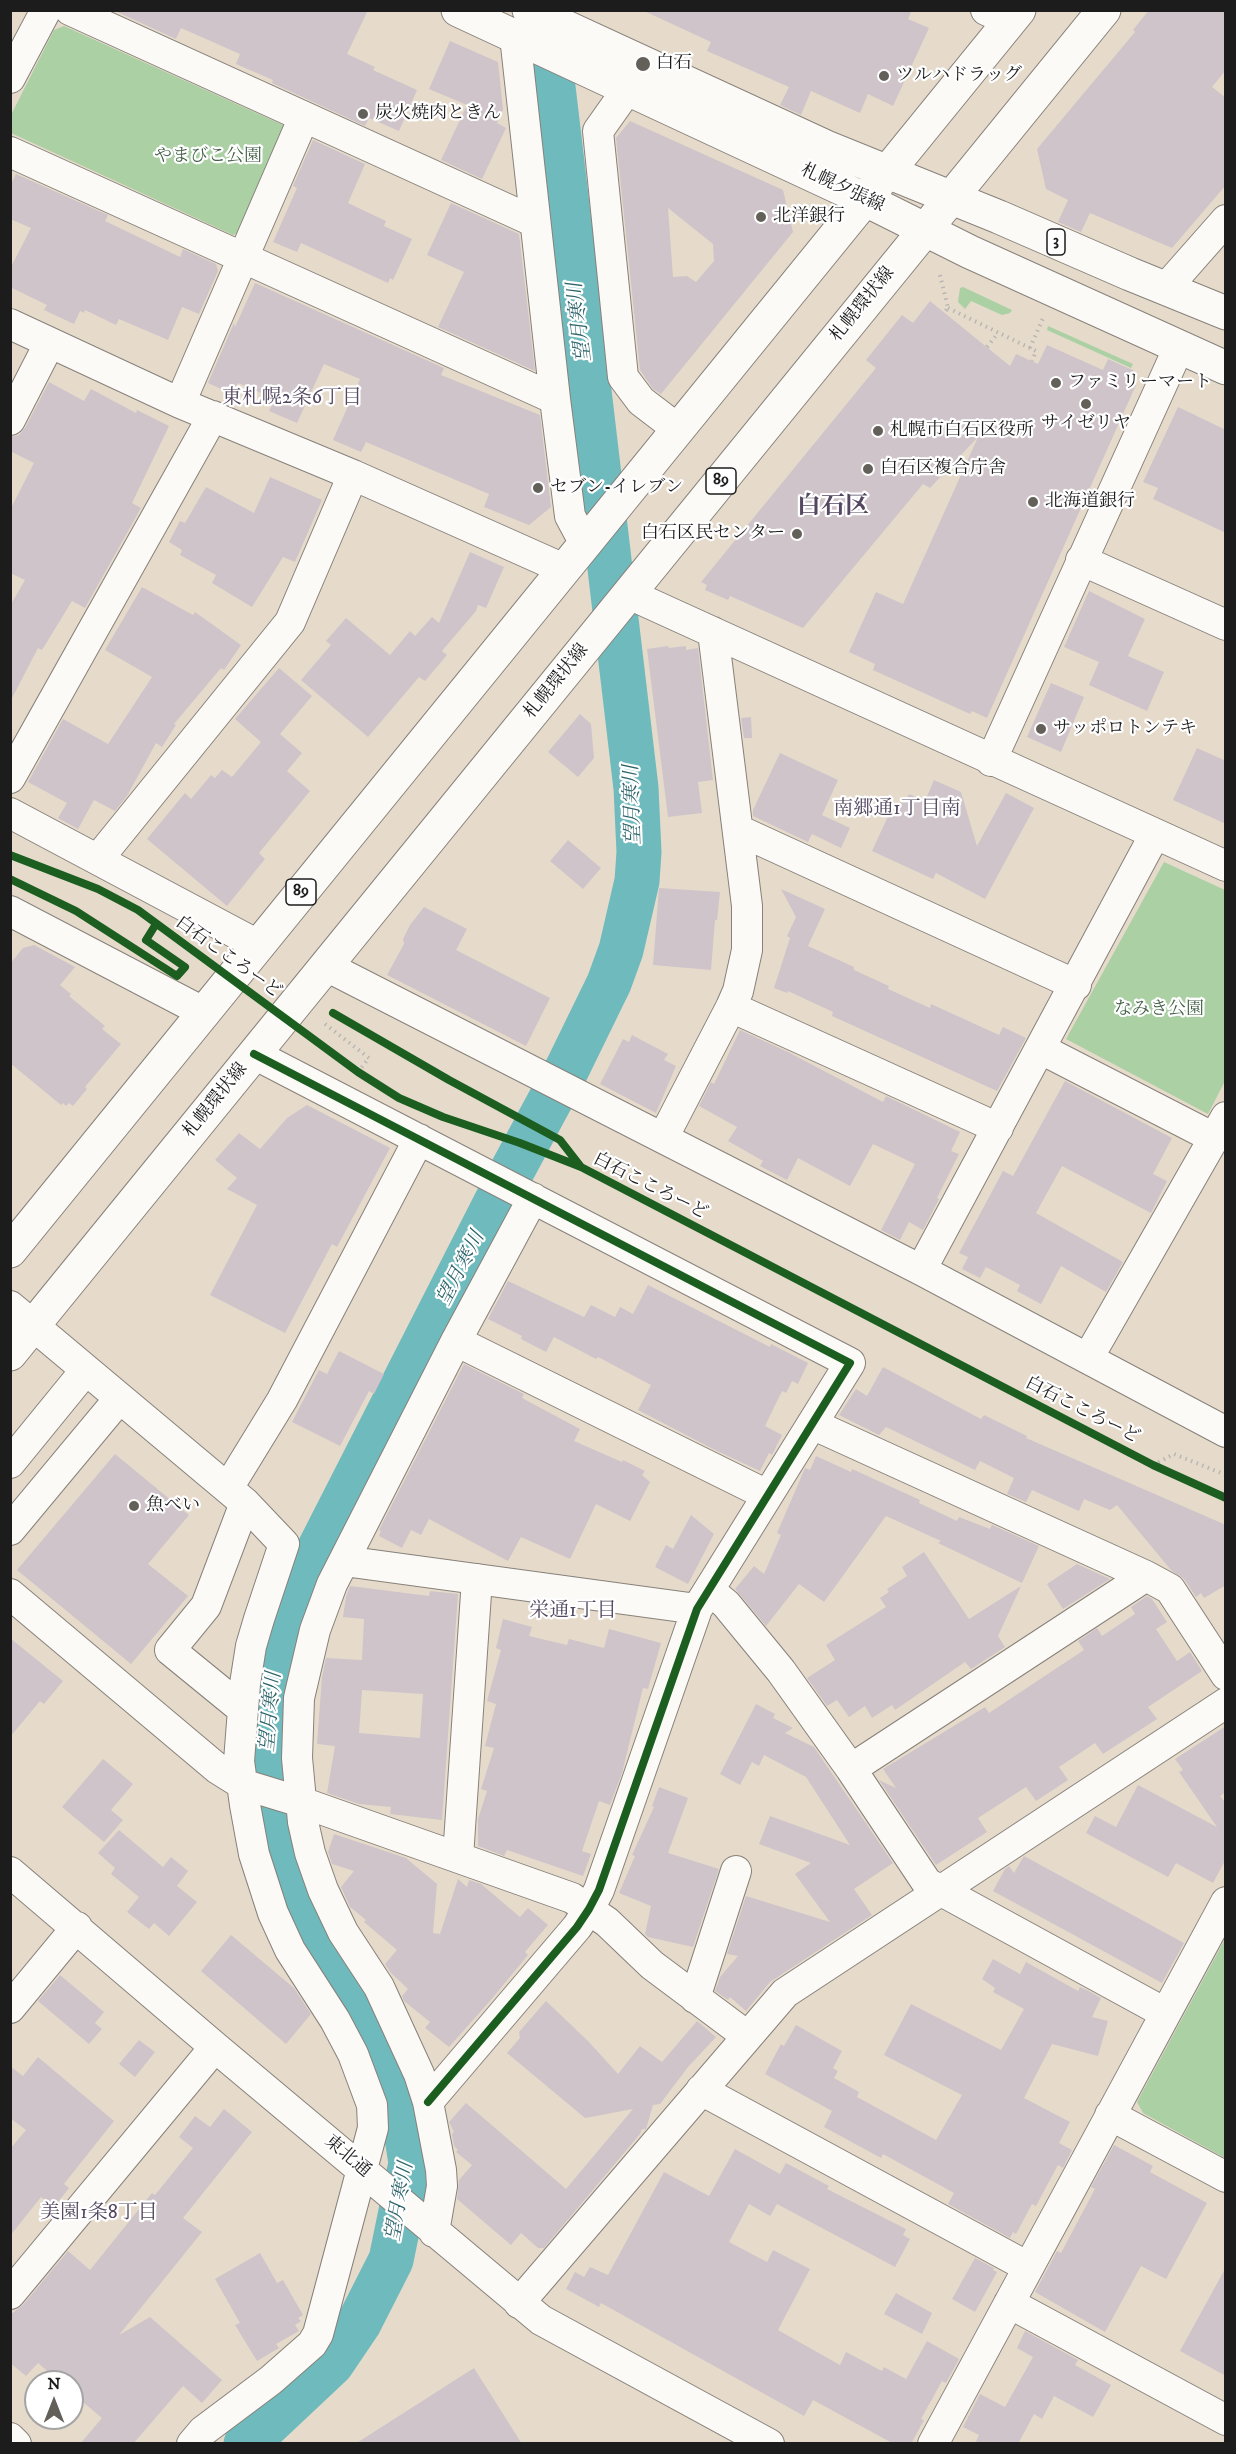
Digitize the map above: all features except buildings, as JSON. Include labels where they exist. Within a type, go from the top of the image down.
[{"type":"main road","name":"札幌夕張線","points":[[458,10],[525,30],[567,31],[826,147],[1226,313]]},
{"type":"main road","name":"札幌環状線","points":[[10,1354],[22,1316],[254,1054],[1104,10]]},
{"type":"main road","name":"89","points":[[10,1251],[679,430],[886,172],[1005,14]]},
{"type":"main road","name":"札幌夕張線","points":[[567,31],[627,90],[864,199],[970,252],[1226,368]]},
{"type":"street","points":[[10,78],[46,10]]},
{"type":"street","points":[[70,10],[535,222]]},
{"type":"street","points":[[525,30],[535,222],[555,399],[570,516],[589,539]]},
{"type":"street","points":[[627,90],[598,131],[623,377],[641,401],[679,430]]},
{"type":"street","points":[[180,403],[304,117]]},
{"type":"street","points":[[10,152],[555,399]]},
{"type":"street","points":[[1166,288],[1226,220]]},
{"type":"street","points":[[10,324],[180,403],[564,569]]},
{"type":"street","points":[[10,420],[49,344]]},
{"type":"street","points":[[991,761],[1179,347]]},
{"type":"street","points":[[10,778],[213,416]]},
{"type":"street","points":[[98,859],[290,622],[353,476]]},
{"type":"street","points":[[1082,560],[1226,625]]},
{"type":"street","points":[[628,595],[1226,866]]},
{"type":"street","points":[[663,1138],[731,1007],[743,971],[748,927],[713,632]]},
{"type":"street","points":[[10,813],[258,945]]},
{"type":"street","points":[[738,830],[1076,985]]},
{"type":"street","points":[[921,1270],[1155,834]]},
{"type":"street","points":[[16,923],[205,1013]]},
{"type":"street","points":[[326,966],[921,1270],[1226,1432]]},
{"type":"street","points":[[731,1007],[998,1128]]},
{"type":"street","points":[[1041,1048],[1220,1127],[1088,1358]]},
{"type":"street","points":[[254,1054],[850,1363],[703,1600],[599,1890],[577,1927],[428,2102]]},
{"type":"street","points":[[241,1708],[170,1650],[206,1606],[238,1503],[282,1400],[419,1139]]},
{"type":"street","points":[[430,2228],[442,2186],[428,2102],[410,2049],[379,1987],[343,1932],[323,1890],[293,1800],[299,1698],[321,1612],[344,1561],[456,1341],[517,1189]]},
{"type":"street","points":[[22,1316],[85,1371],[113,1406],[238,1503],[284,1544],[251,1646],[241,1708],[239,1761],[250,1787],[254,1854],[273,1913],[290,1950],[335,2020],[353,2054],[372,2105],[370,2177],[318,2334],[312,2344],[271,2380],[203,2431],[192,2444]]},
{"type":"street","points":[[456,1341],[767,1496]]},
{"type":"street","points":[[58,1474],[15,1449],[85,1371]]},
{"type":"street","points":[[10,1530],[113,1406]]},
{"type":"street","points":[[812,1424],[1170,1589],[1226,1676]]},
{"type":"street","points":[[344,1561],[477,1579],[726,1604],[781,1671],[851,1769],[927,1883],[1165,2013]]},
{"type":"street","points":[[851,1769],[1146,1576]]},
{"type":"street","points":[[458,1857],[477,1579]]},
{"type":"street","points":[[10,1594],[218,1769],[250,1787],[572,1898],[607,1922],[652,1965],[747,2036]]},
{"type":"street","points":[[519,2303],[785,1993],[938,1890],[1226,1703]]},
{"type":"street","points":[[695,1998],[736,1870]]},
{"type":"street","name":"東北通","points":[[10,1872],[541,2320],[769,2444]]},
{"type":"street","points":[[933,2444],[1226,1902]]},
{"type":"street","points":[[10,2008],[77,1927]]},
{"type":"street","points":[[10,2294],[215,2047]]},
{"type":"street","points":[[701,2090],[1028,2267]]},
{"type":"street","points":[[1110,2115],[1226,2177]]},
{"type":"street","points":[[1009,2303],[1226,2420]]},
{"type":"street","points":[[10,2438],[16,2444]]},
{"type":"path","points":[[940,275],[948,308],[1036,351],[1032,361]]},
{"type":"path","points":[[944,313],[948,308]]},
{"type":"path","points":[[1030,348],[1045,315]]},
{"type":"path","points":[[987,347],[998,333]]},
{"type":"path","points":[[325,1024],[369,1058],[358,1072]]},
{"type":"path","points":[[349,1066],[366,1078]]},
{"type":"path","points":[[1153,1465],[1174,1454],[1226,1475]]},
{"type":"green space","name":"やまびこ公園","points":[[64,26],[283,125],[286,132],[240,232],[233,235],[11,133],[11,115],[54,30]]},
{"type":"green space","points":[[963,287],[1012,310],[1002,315],[971,301],[965,309],[958,302],[960,288]]},
{"type":"green space","points":[[1048,326],[1133,364],[1131,368],[1047,330]]},
{"type":"green space","name":"なみき公園","points":[[1164,862],[1225,890],[1225,1081],[1208,1114],[1066,1039]]},
{"type":"green space","points":[[1225,1939],[1225,2158],[1143,2113],[1137,2102]]},
{"type":"waterway","name":"望月寒川","points":[[246,2444],[332,2363],[359,2323],[391,2260],[411,2163],[403,2112],[394,2075],[370,2020],[314,1932],[287,1875],[277,1838],[268,1774],[268,1713],[274,1670],[304,1579],[609,983],[621,950],[637,881],[639,852],[636,788],[544,11]]},
{"type":"cycle path","name":"白石こころーど","points":[[10,855],[98,889],[138,910],[358,1072],[399,1098],[443,1117],[581,1167],[1153,1465],[1226,1498]]},
{"type":"cycle path","points":[[10,879],[76,911],[177,976],[185,967],[146,940],[156,924]]},
{"type":"cycle path","name":"白石こころーど","points":[[333,1013],[449,1080],[560,1140],[581,1167]]},
{"type":"cycle path","points":[[254,1054],[850,1363],[697,1609],[599,1890],[589,1909],[577,1927],[428,2102]]},
{"type":"place","name":"白石","points":[[643,64]]},
{"type":"place","name":"ツルハドラッグ","points":[[884,76]]},
{"type":"place","name":"炭火焼肉ときん","points":[[363,114]]},
{"type":"place","name":"北洋銀行","points":[[761,217]]},
{"type":"place","name":"ファミリーマート","points":[[1056,383]]},
{"type":"place","name":"サイゼリヤ","points":[[1086,404]]},
{"type":"place","name":"札幌市白石区役所","points":[[878,431]]},
{"type":"place","name":"白石区複合庁舎","points":[[868,469]]},
{"type":"place","name":"セブン-イレブン","points":[[538,488]]},
{"type":"place","name":"北海道銀行","points":[[1033,502]]},
{"type":"place","name":"白石区民センター","points":[[797,534]]},
{"type":"place","name":"サッポロトンテキ","points":[[1041,729]]},
{"type":"place","name":"魚べい","points":[[134,1506]]},
{"type":"district","name":"東札幌2条6丁目","points":[[292,399]]},
{"type":"district","name":"白石区","points":[[833,508]]},
{"type":"district","name":"南郷通1丁目南","points":[[897,810]]},
{"type":"district","name":"栄通1丁目","points":[[573,1612]]},
{"type":"district","name":"美園1条8丁目","points":[[99,2214]]}]
